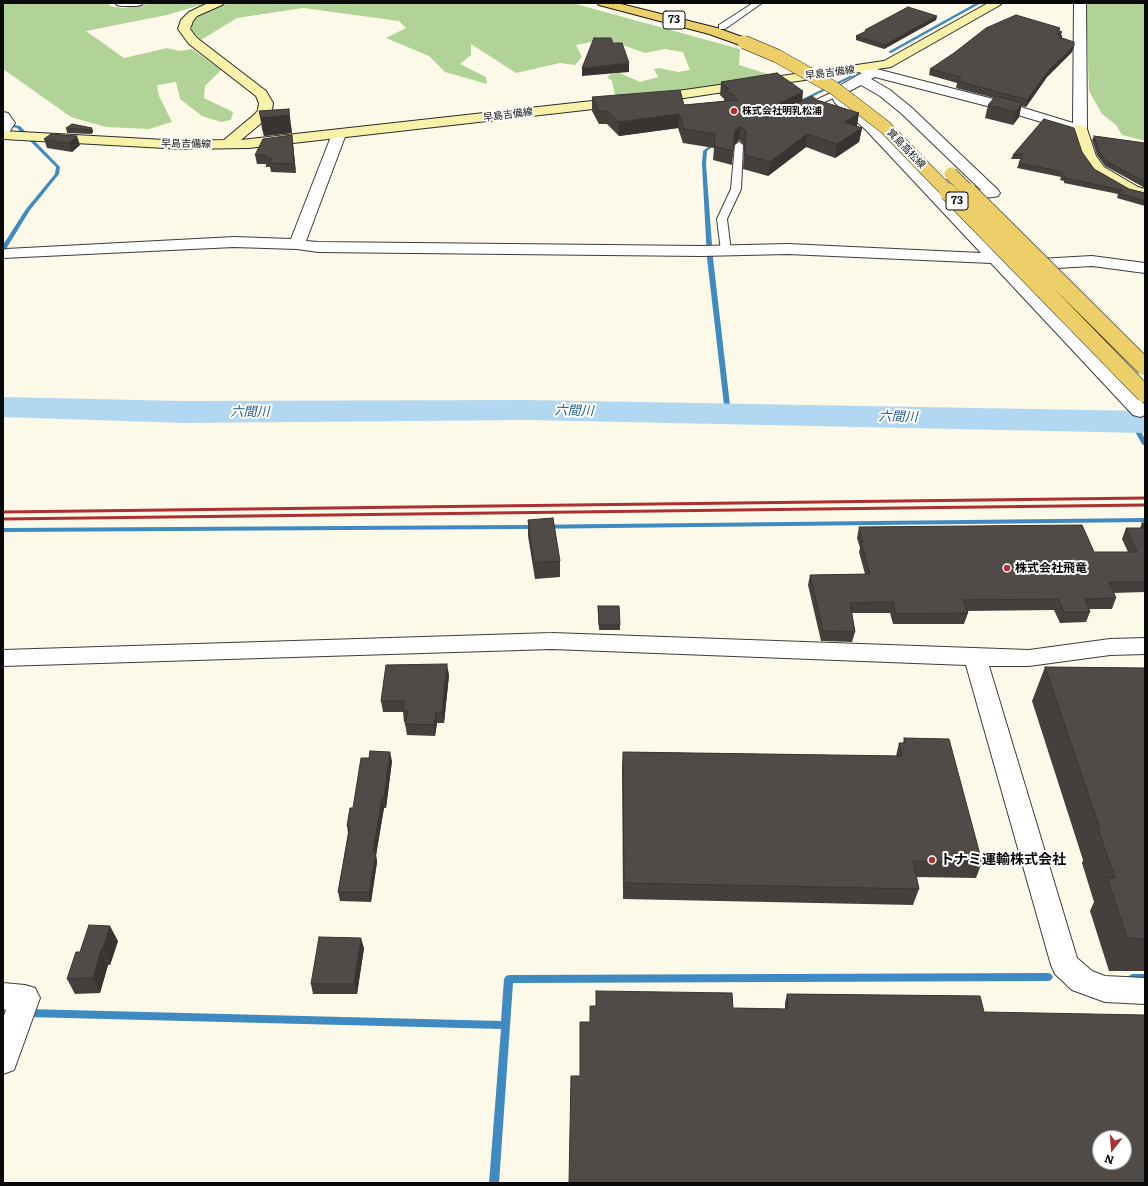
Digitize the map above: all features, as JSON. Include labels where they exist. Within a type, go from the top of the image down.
[{"type":"main road","points":[[218,3],[193,14],[187,20],[184,29],[193,41],[261,94],[266,103],[265,110],[260,117],[228,144]]},
{"type":"main road","name":"箕島高松線","points":[[603,3],[749,40],[834,88],[885,127],[1145,394]]},
{"type":"main road","name":"箕島高松線","points":[[633,3],[722,27],[749,40],[816,67],[846,84],[873,102],[902,125],[931,153]]},
{"type":"main road","name":"早島吉備線","points":[[6,128],[37,137],[183,145],[228,144],[339,134],[664,97],[804,75],[865,73],[896,60],[996,3]]},
{"type":"main road","points":[[1080,129],[1089,156],[1099,170],[1133,190],[1145,193]]},
{"type":"main road","name":"箕島高松線","points":[[942,164],[1145,367]]},
{"type":"street","points":[[121,3],[136,3]]},
{"type":"street","points":[[1080,3],[1080,129],[996,104],[865,73],[837,93],[840,100],[872,127],[938,199],[1140,411]]},
{"type":"street","points":[[865,73],[993,193],[938,199]]},
{"type":"street","points":[[297,244],[339,134]]},
{"type":"street","points":[[6,254],[234,242],[297,244],[318,247],[713,251],[788,249],[994,258],[1038,264],[1092,261],[1145,268]]},
{"type":"street","points":[[1110,379],[1145,385]]},
{"type":"street","points":[[3,658],[552,640],[1028,658],[1110,647],[1145,646]]},
{"type":"street","points":[[975,657],[1065,965],[1082,981],[1105,989],[1145,991]]},
{"type":"street","points":[[3,1060],[14,1009]]},
{"type":"lane","points":[[722,27],[758,3]]},
{"type":"lane","points":[[794,113],[837,93]]},
{"type":"lane","points":[[713,251],[722,219],[736,189],[739,145]]},
{"type":"green space","points":[[3,3],[109,3],[110,6],[123,8],[154,3],[207,3],[167,15],[86,31],[124,58],[167,48],[179,51],[192,49],[221,70],[205,86],[204,98],[233,112],[231,120],[221,122],[202,116],[180,99],[176,82],[157,85],[159,96],[172,122],[149,129],[106,127],[71,117],[3,69]]},
{"type":"green space","points":[[230,3],[572,3],[740,49],[739,65],[771,75],[657,95],[616,99],[612,81],[607,77],[611,74],[620,73],[640,82],[658,77],[654,69],[659,68],[678,72],[690,70],[683,52],[665,49],[645,53],[606,39],[576,45],[582,57],[575,65],[560,63],[516,73],[471,44],[471,55],[460,64],[486,77],[487,84],[445,72],[429,56],[386,38],[406,28],[399,21],[303,8],[237,18],[201,40],[192,30],[192,22],[212,8]]},
{"type":"green space","points":[[1086,3],[1145,3],[1145,141],[1122,135],[1116,125],[1102,114],[1089,91]]},
{"type":"building","points":[[908,7],[937,16],[885,45],[856,36],[866,31],[865,30]]},
{"type":"building","points":[[1016,15],[1060,28],[1057,30],[1062,32],[1057,34],[1062,36],[1059,37],[1074,42],[1074,46],[1049,70],[1027,100],[958,81],[961,77],[930,69],[954,53],[986,28]]},
{"type":"building","points":[[594,38],[611,38],[613,43],[622,43],[629,63],[582,68]]},
{"type":"building","points":[[777,73],[803,91],[763,112],[763,115],[767,118],[812,96],[817,100],[859,113],[844,122],[862,128],[837,144],[807,134],[770,162],[745,155],[746,131],[740,127],[735,131],[733,151],[714,146],[715,134],[684,129],[679,114],[619,122],[607,111],[599,111],[592,97],[680,90],[684,105],[738,100],[725,89],[729,89],[721,82]]},
{"type":"building","points":[[996,96],[1022,103],[1016,112],[988,105]]},
{"type":"building","points":[[289,109],[289,115],[261,118],[259,111]]},
{"type":"building","points":[[1044,119],[1074,128],[1082,152],[1094,169],[1129,189],[1145,193],[1145,201],[1118,193],[1122,190],[1065,178],[1066,177],[1062,176],[1063,172],[1019,163],[1023,154],[1013,155]]},
{"type":"building","points":[[72,124],[92,128],[90,130],[66,128]]},
{"type":"building","points":[[51,134],[77,136],[69,143],[44,139]]},
{"type":"building","points":[[292,135],[294,164],[269,163],[272,158],[265,158],[266,155],[255,155],[263,139]]},
{"type":"building","points":[[1094,136],[1145,143],[1145,182],[1106,161],[1099,151]]},
{"type":"building","points":[[553,518],[560,561],[534,563],[528,520]]},
{"type":"building","points":[[1142,523],[1145,523],[1145,582],[1109,582],[1116,598],[1085,599],[1090,612],[1064,612],[1058,599],[963,600],[968,613],[896,614],[893,602],[850,603],[855,632],[823,631],[810,575],[870,574],[861,542],[863,542],[859,527],[1082,525],[1094,552],[1137,552],[1126,528],[1144,528]]},
{"type":"building","points":[[598,606],[619,606],[620,625],[599,625]]},
{"type":"building","points":[[447,664],[442,712],[436,712],[434,725],[405,724],[408,711],[403,711],[404,701],[381,701],[386,665]]},
{"type":"building","points":[[1045,667],[1145,668],[1145,939],[1127,938],[1107,878],[1115,878]]},
{"type":"building","points":[[904,738],[949,739],[982,862],[913,861],[919,889],[624,883],[623,752],[902,756],[899,743],[905,743]]},
{"type":"building","points":[[370,751],[390,752],[384,798],[382,798],[373,852],[376,852],[369,892],[338,892],[350,826],[347,826],[350,808],[353,808],[361,758],[369,758]]},
{"type":"building","points":[[89,925],[110,926],[93,978],[67,979],[76,952],[80,952]]},
{"type":"building","points":[[319,937],[361,938],[354,984],[311,984]]},
{"type":"building","points":[[596,991],[732,993],[733,1008],[788,1009],[787,994],[980,996],[984,1012],[1145,1015],[1145,1183],[569,1183],[571,1076],[580,1076],[580,1022],[590,1022],[590,1006],[596,1006]]},
{"type":"waterway","points":[[890,52],[979,3]]},
{"type":"waterway","points":[[794,104],[857,74]]},
{"type":"waterway","points":[[3,124],[18,127],[58,167],[57,174],[28,209],[3,249]]},
{"type":"waterway","points":[[717,142],[705,151],[704,164],[710,258],[728,414]]},
{"type":"waterway","name":"六間川","points":[[3,407],[184,412],[527,410],[1145,422]]},
{"type":"waterway","points":[[1132,421],[1145,444]]},
{"type":"waterway","points":[[3,530],[520,527],[1145,520]]},
{"type":"waterway","points":[[494,1183],[509,979],[1048,977]]},
{"type":"waterway","points":[[1133,978],[1145,978]]},
{"type":"waterway","points":[[27,1013],[504,1025]]},
{"type":"railway","points":[[3,512],[1145,498]]},
{"type":"railway","points":[[3,519],[1145,505]]},
{"type":"place","name":"株式会社明乳松浦","points":[[734,111]]},
{"type":"place","name":"株式会社飛竜","points":[[1007,568]]},
{"type":"place","name":"トナミ運輸株式会社","points":[[932,860]]}]
